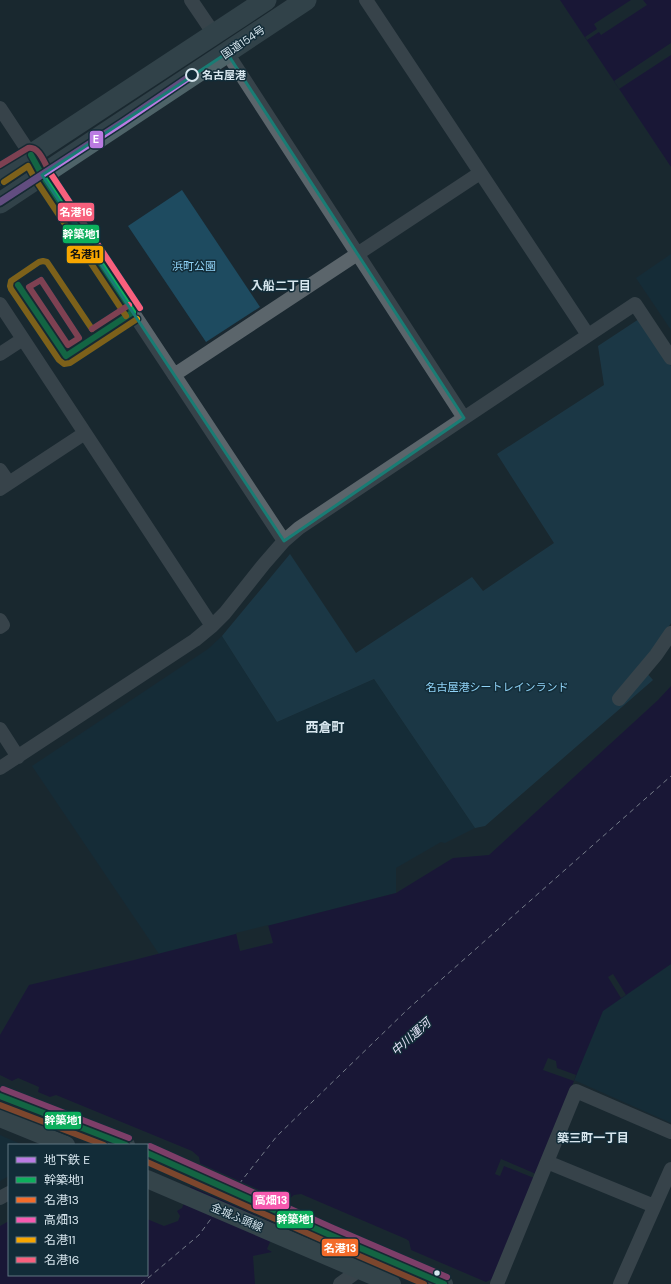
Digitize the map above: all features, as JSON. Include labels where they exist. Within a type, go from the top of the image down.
[{"type":"highway","name":"国道154号","points":[[0,175],[266,0]]},
{"type":"highway","name":"国道154号","points":[[0,203],[306,0]]},
{"type":"main road","points":[[0,1096],[123,1144]]},
{"type":"main road","points":[[0,1118],[62,1144]]},
{"type":"main road","name":"金城ふ頭線","points":[[148,1154],[444,1284]]},
{"type":"main road","name":"金城ふ頭線","points":[[148,1179],[392,1284]]},
{"type":"street","points":[[191,0],[214,34]]},
{"type":"street","points":[[366,0],[588,335]]},
{"type":"street","points":[[227,53],[464,418]]},
{"type":"street","points":[[0,108],[31,155],[42,175],[284,541]]},
{"type":"street","points":[[174,375],[480,173]]},
{"type":"street","points":[[0,304],[212,626]]},
{"type":"street","points":[[0,768],[186,646],[212,626],[225,613],[284,541],[299,528],[635,304],[671,358]]},
{"type":"street","points":[[0,354],[23,339]]},
{"type":"street","points":[[0,470],[4,486],[85,433]]},
{"type":"street","points":[[0,620],[3,625],[0,627]]},
{"type":"street","points":[[619,699],[656,654],[671,633]]},
{"type":"street","points":[[0,729],[18,756]]},
{"type":"street","points":[[497,1284],[576,1091],[671,1132]]},
{"type":"street","points":[[64,1144],[73,1125]]},
{"type":"street","points":[[547,1162],[654,1206]]},
{"type":"street","points":[[620,1284],[671,1169]]},
{"type":"street","points":[[340,1284],[359,1270],[373,1254]]},
{"type":"highlighted area","points":[[227,53],[464,418],[284,541],[42,175]]},
{"type":"shaded area","points":[[671,254],[671,330],[636,278]]},
{"type":"shaded area","points":[[222,636],[277,722],[374,679],[475,828],[445,843],[441,842],[396,868],[396,893],[159,954],[32,766],[208,649]]},
{"type":"shaded area","points":[[671,964],[671,1123],[574,1080],[603,1010]]},
{"type":"shaded area","points":[[0,1135],[21,1144],[8,1144],[8,1177],[0,1181]]},
{"type":"green space","name":"浜町公園","points":[[182,190],[260,307],[206,342],[128,226]]},
{"type":"green space","name":"名古屋港シートレインランド","points":[[639,319],[671,366],[671,623],[657,645],[645,671],[653,680],[485,826],[475,828],[374,679],[277,722],[222,636],[290,554],[356,653],[472,577],[483,591],[554,543],[497,454],[604,385],[598,346]]},
{"type":"water","points":[[560,0],[671,0],[671,167]]},
{"type":"water","name":"中川運河","points":[[671,686],[671,964],[603,1011],[492,1279],[486,1282],[411,1250],[409,1241],[406,1239],[301,1194],[294,1195],[288,1200],[267,1249],[272,1252],[253,1256],[255,1284],[0,1284],[0,1226],[8,1222],[8,1276],[148,1276],[148,1219],[164,1226],[178,1221],[180,1216],[177,1211],[182,1208],[200,1163],[199,1157],[192,1151],[56,1095],[50,1097],[38,1092],[39,1087],[18,1078],[12,1081],[0,1075],[0,1035],[29,985],[134,960],[396,893],[453,858],[489,855],[658,700]]},
{"type":"pier","points":[[631,0],[643,0],[647,5],[601,35],[599,32],[587,40],[585,37],[597,29],[594,24]]},
{"type":"pier","points":[[671,43],[671,55],[619,89],[614,81]]},
{"type":"pier","points":[[268,925],[273,943],[240,951],[236,933]]},
{"type":"pier","points":[[613,974],[626,995],[621,998],[608,977]]},
{"type":"pier","points":[[548,1058],[556,1061],[557,1068],[576,1075],[574,1081],[543,1070]]},
{"type":"pier","points":[[501,1159],[536,1174],[534,1178],[504,1166],[500,1176],[495,1174]]},
{"type":"ferry route","points":[[239,1184],[277,1136],[408,1009],[671,776]]},
{"type":"ferry route","points":[[141,1284],[199,1235],[213,1216]]},
{"type":"metro line","name":"E","points":[[0,202],[192,75]]},
{"type":"transit line","name":"名港16","points":[[0,165],[28,148],[35,149],[38,152],[140,308]]},
{"type":"transit line","name":"幹築地1","points":[[31,155],[42,175],[133,312]]},
{"type":"transit line","name":"名港11","points":[[4,182],[28,166],[35,179],[126,316]]},
{"type":"transit line","name":"幹築地1","points":[[0,203],[42,175]]},
{"type":"transit line","name":"名港11","points":[[92,329],[47,262],[39,262],[11,281],[11,289],[59,360],[64,364],[70,363],[137,319]]},
{"type":"transit line","name":"名港16","points":[[41,280],[79,338],[68,345],[29,287],[41,280]]},
{"type":"transit line","name":"幹築地1","points":[[18,285],[66,356],[133,312]]},
{"type":"transit line","name":"名港16","points":[[92,329],[129,305]]},
{"type":"transit line","name":"高畑13","points":[[3,1089],[129,1138]]},
{"type":"transit line","name":"幹築地1","points":[[0,1096],[123,1144]]},
{"type":"transit line","name":"名港13","points":[[0,1105],[101,1144]]},
{"type":"transit line","name":"高畑13","points":[[150,1146],[447,1277]]},
{"type":"transit line","name":"幹築地1","points":[[148,1153],[444,1284]]},
{"type":"transit line","name":"名港13","points":[[148,1162],[424,1284]]},
{"type":"place","name":"名古屋港","points":[[192,75]]},
{"type":"district","name":"入船二丁目","points":[[281,286]]},
{"type":"district","name":"西倉町","points":[[325,727]]},
{"type":"district","name":"築三町一丁目","points":[[593,1138]]}]
